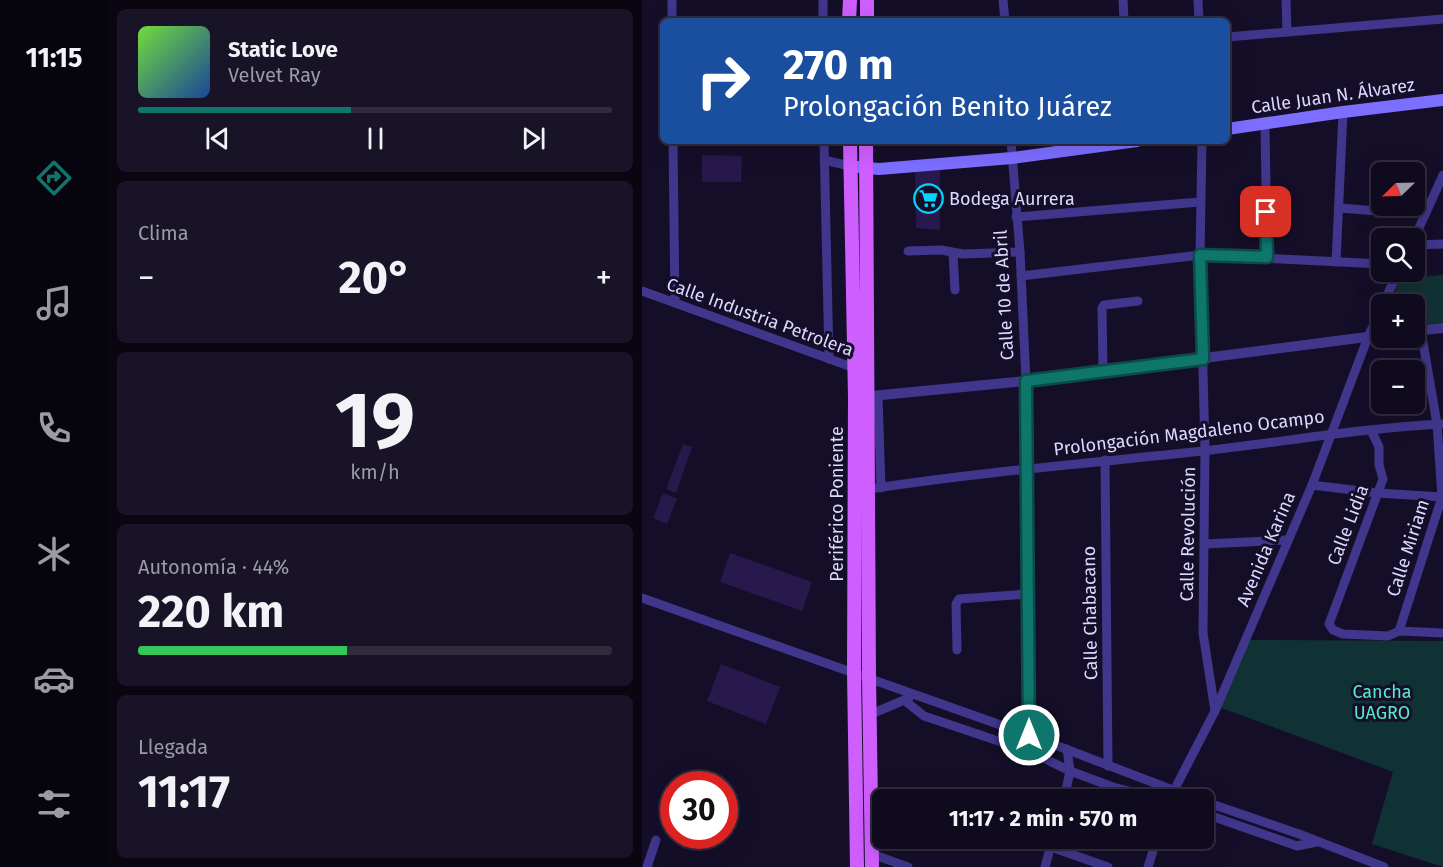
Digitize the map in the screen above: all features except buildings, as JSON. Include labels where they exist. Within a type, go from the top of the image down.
[{"type":"main road","points":[[849,18],[850,0]]},
{"type":"main road","points":[[867,0],[867,18]]},
{"type":"main road","name":"Calle Juan N. Álvarez","points":[[1230,129],[1443,100]]},
{"type":"main road","name":"Periférico Poniente","points":[[850,144],[861,370],[867,396],[875,488],[868,676],[875,789]]},
{"type":"main road","name":"Periférico Poniente","points":[[861,370],[866,144]]},
{"type":"main road","points":[[850,166],[865,168],[1012,158],[1115,144]]},
{"type":"main road","name":"Periférico Poniente","points":[[857,867],[854,672],[867,396]]},
{"type":"street","points":[[672,0],[672,18]]},
{"type":"street","points":[[823,0],[823,18]]},
{"type":"street","points":[[1003,0],[1005,18]]},
{"type":"street","points":[[1123,0],[1124,18]]},
{"type":"street","points":[[1198,0],[1199,18]]},
{"type":"street","points":[[1286,0],[1287,32]]},
{"type":"street","points":[[1230,37],[1443,19]]},
{"type":"street","points":[[1336,262],[1343,112]]},
{"type":"street","points":[[1265,123],[1267,257]]},
{"type":"street","points":[[673,144],[675,303]]},
{"type":"street","points":[[824,144],[829,359]]},
{"type":"street","name":"Calle 10 de Abril","points":[[1011,144],[1020,252],[1026,381],[1029,735]]},
{"type":"street","name":"Calle Revolución","points":[[1202,144],[1200,255],[1205,450],[1203,633],[1215,711]]},
{"type":"street","points":[[824,160],[850,166]]},
{"type":"street","points":[[1419,228],[1443,175]]},
{"type":"street","points":[[1016,217],[1200,202]]},
{"type":"street","points":[[1340,208],[1371,211]]},
{"type":"street","points":[[1425,245],[1443,244]]},
{"type":"street","points":[[908,251],[1020,252]]},
{"type":"street","points":[[953,253],[955,290]]},
{"type":"street","points":[[1021,276],[1200,255],[1371,264]]},
{"type":"street","name":"Calle Industria Petrolera","points":[[642,291],[861,370]]},
{"type":"street","points":[[1103,371],[1102,308],[1138,301]]},
{"type":"street","points":[[1425,330],[1443,328]]},
{"type":"street","name":"Avenida Karina","points":[[1171,789],[1215,711],[1312,485],[1371,330]]},
{"type":"street","points":[[867,396],[1026,381],[1371,337]]},
{"type":"street","name":"Calle Miriam","points":[[1399,631],[1443,497],[1440,424],[1422,348]]},
{"type":"street","name":"Prolongación Magdaleno Ocampo","points":[[875,488],[1331,433],[1440,424]]},
{"type":"street","name":"Calle Lidia","points":[[1371,430],[1379,447],[1379,465],[1383,479],[1329,624],[1333,630],[1343,634],[1388,636],[1399,631]]},
{"type":"street","name":"Calle Chabacano","points":[[1105,460],[1108,765]]},
{"type":"street","points":[[1312,485],[1377,493],[1443,497]]},
{"type":"street","points":[[1205,544],[1287,540]]},
{"type":"street","points":[[957,650],[956,604],[959,599],[1028,594]]},
{"type":"street","points":[[642,598],[868,676],[1067,749],[1136,776],[1155,789]]},
{"type":"street","points":[[1399,631],[1443,633]]},
{"type":"street","points":[[869,715],[903,700],[924,697]]},
{"type":"street","points":[[903,700],[924,716],[1031,753],[1070,771],[1121,789]]},
{"type":"street","points":[[1067,749],[1070,771],[1067,789]]},
{"type":"street","points":[[1136,776],[1155,789]]},
{"type":"street","points":[[1214,805],[1384,867]]},
{"type":"street","points":[[1214,817],[1297,846],[1319,842]]},
{"type":"street","points":[[647,867],[656,840]]},
{"type":"street","points":[[1045,867],[1050,849]]},
{"type":"street","points":[[1065,849],[1108,867]]},
{"type":"street","points":[[1148,867],[1154,849]]},
{"type":"street","points":[[872,861],[908,867]]},
{"type":"green space","points":[[1443,275],[1443,323],[1425,324],[1425,294],[1394,294],[1398,282],[1425,282],[1425,277]]},
{"type":"green space","name":"Cancha UAGRO","points":[[1248,640],[1443,641],[1443,867],[1372,844],[1393,772],[1219,707]]},
{"type":"place","name":"Bodega Aurrera","points":[[928,199]]},
{"type":"route","points":[[1029,735],[1026,381],[1203,359],[1200,255],[1267,257],[1266,212]]}]
